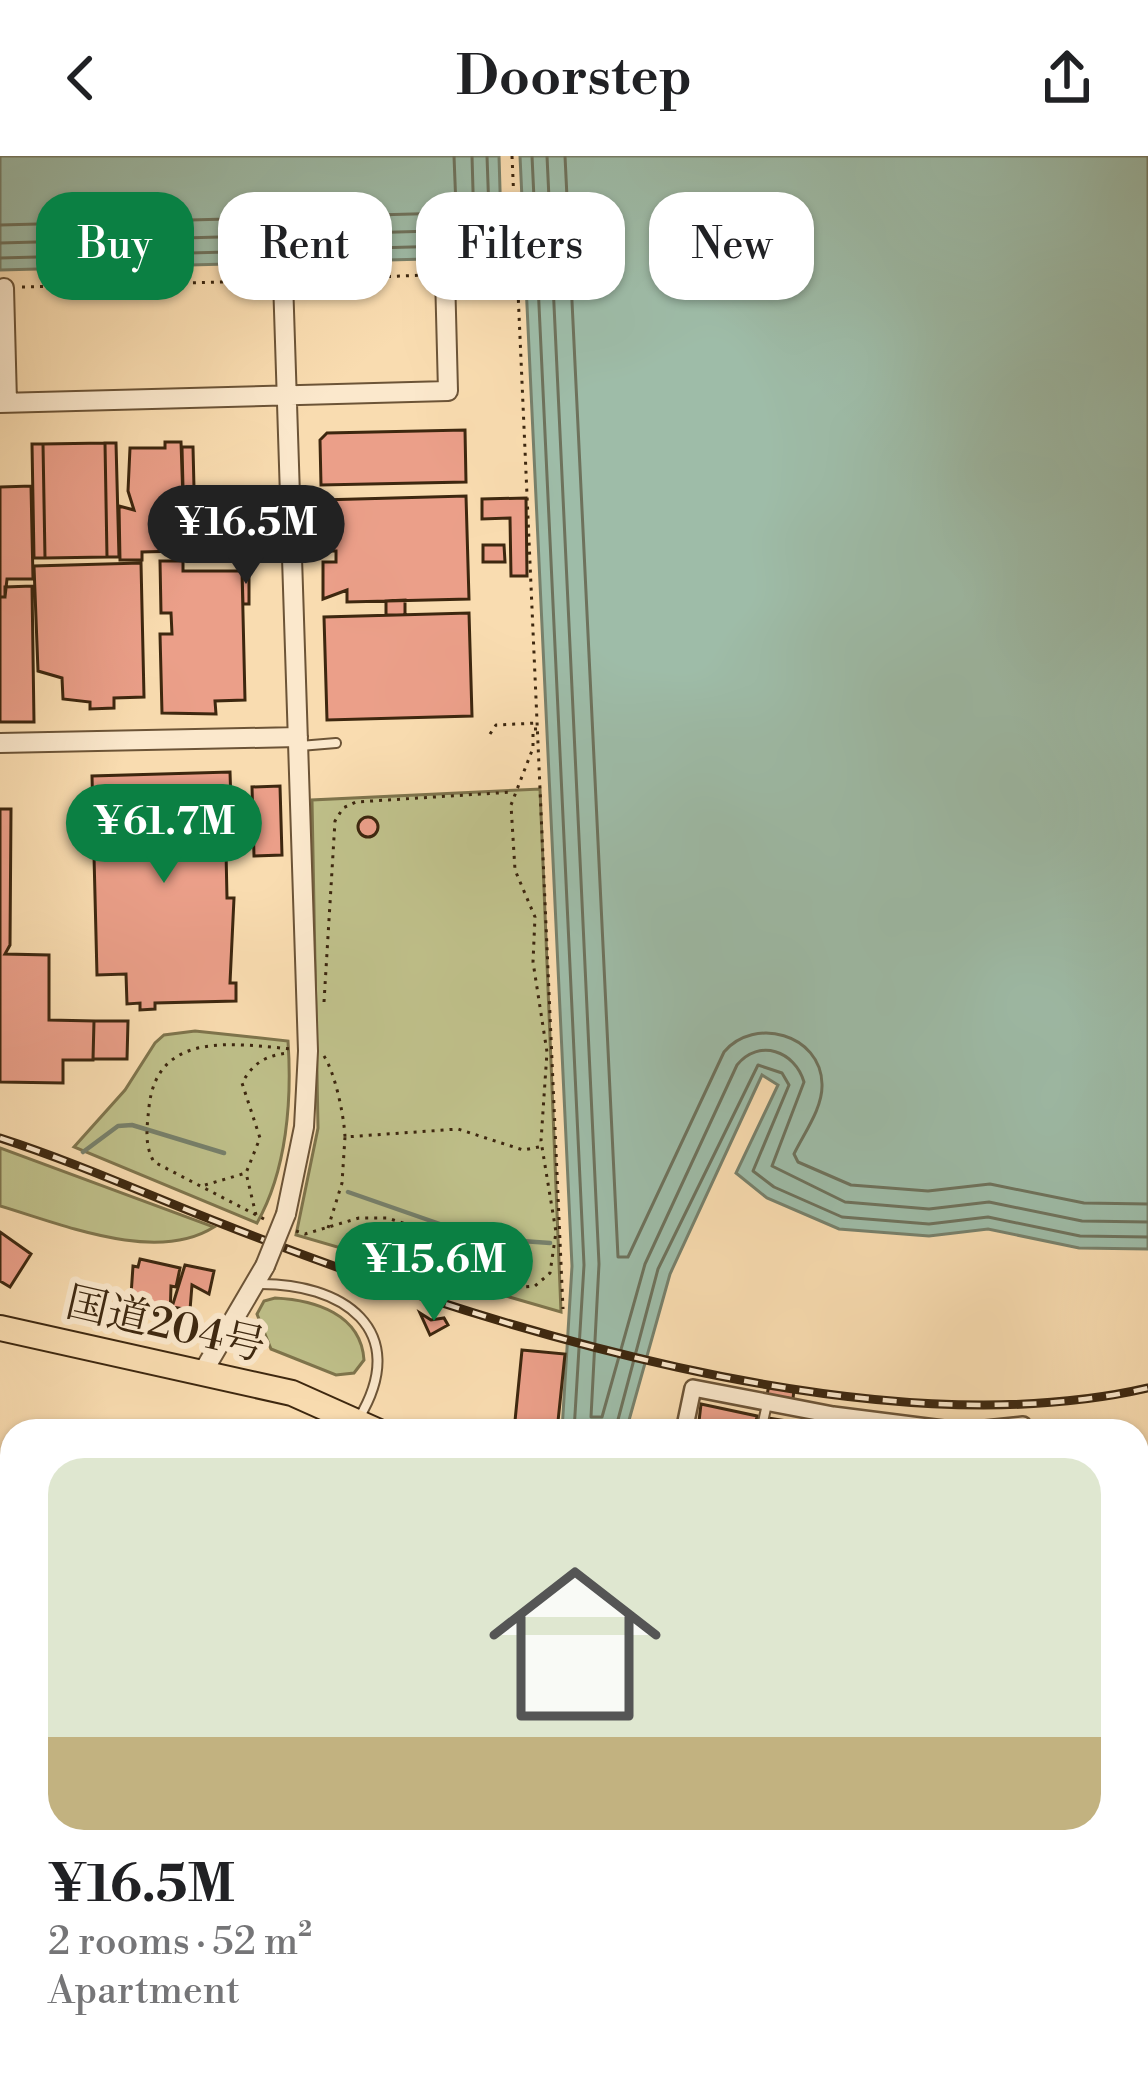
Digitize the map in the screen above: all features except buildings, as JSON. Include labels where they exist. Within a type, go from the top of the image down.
[{"type":"highway","name":"国道204号","points":[[0,1328],[204,1370],[292,1393],[353,1419]]},
{"type":"street","points":[[4,287],[4,403],[448,391],[446,300]]},
{"type":"street","points":[[204,1370],[260,1275],[282,1222],[304,1127],[308,1051],[284,300]]},
{"type":"street","points":[[0,743],[298,741]]},
{"type":"street","points":[[687,1419],[693,1388],[819,1419]]},
{"type":"lane","points":[[298,741],[336,743]]},
{"type":"lane","points":[[260,1275],[324,1292],[350,1308],[368,1330],[382,1361],[369,1419]]},
{"type":"lane","points":[[764,1419],[767,1403]]},
{"type":"path","points":[[512,156],[514,192]]},
{"type":"path","points":[[4,287],[218,282]]},
{"type":"path","points":[[519,300],[563,1309]]},
{"type":"path","points":[[490,734],[496,725],[538,726]]},
{"type":"path","points":[[328,1228],[342,1183],[344,1106],[333,1092],[329,1062],[320,1052],[199,1044],[172,1056],[151,1085],[147,1135],[154,1162],[256,1216],[305,1234],[328,1228],[359,1218],[387,1218],[416,1227],[513,1288],[535,1286],[550,1273],[558,1245],[541,1147],[547,1052],[533,962],[535,917],[514,870],[511,805],[538,726]]},
{"type":"path","points":[[324,1009],[335,821],[343,808],[356,802],[516,792]]},
{"type":"path","points":[[202,1186],[235,1181],[246,1173],[260,1138],[242,1083],[250,1068],[271,1055],[308,1051]]},
{"type":"path","points":[[345,1137],[458,1129],[523,1150],[541,1147]]},
{"type":"path","points":[[246,1173],[256,1216]]},
{"type":"green space","points":[[540,789],[561,1312],[296,1235],[318,1128],[312,800]]},
{"type":"green space","points":[[195,1031],[288,1041],[289,1087],[281,1158],[257,1223],[74,1147],[125,1090],[155,1043],[164,1035]]},
{"type":"green space","points":[[0,1148],[214,1227],[165,1242],[137,1241],[79,1230],[0,1206]]},
{"type":"green space","points":[[275,1298],[320,1306],[345,1321],[361,1344],[364,1360],[354,1373],[336,1375],[271,1349],[257,1314],[264,1301]]},
{"type":"water","points":[[0,156],[499,156],[500,192],[416,192],[416,259],[392,260],[392,192],[218,192],[218,264],[194,265],[194,192],[36,192],[36,269],[0,270]]},
{"type":"water","points":[[520,156],[1148,156],[1148,1249],[1079,1248],[988,1229],[929,1236],[839,1229],[767,1198],[736,1173],[778,1085],[762,1075],[670,1274],[629,1419],[563,1419],[572,1266],[527,300],[625,300],[625,192],[522,192]]},
{"type":"waterway","points":[[83,1152],[118,1126],[132,1125],[224,1153]]},
{"type":"waterway","points":[[348,1192],[480,1238],[550,1243]]},
{"type":"railway","points":[[0,1138],[435,1301],[678,1367],[802,1390],[924,1403],[1040,1403],[1148,1388]]}]
